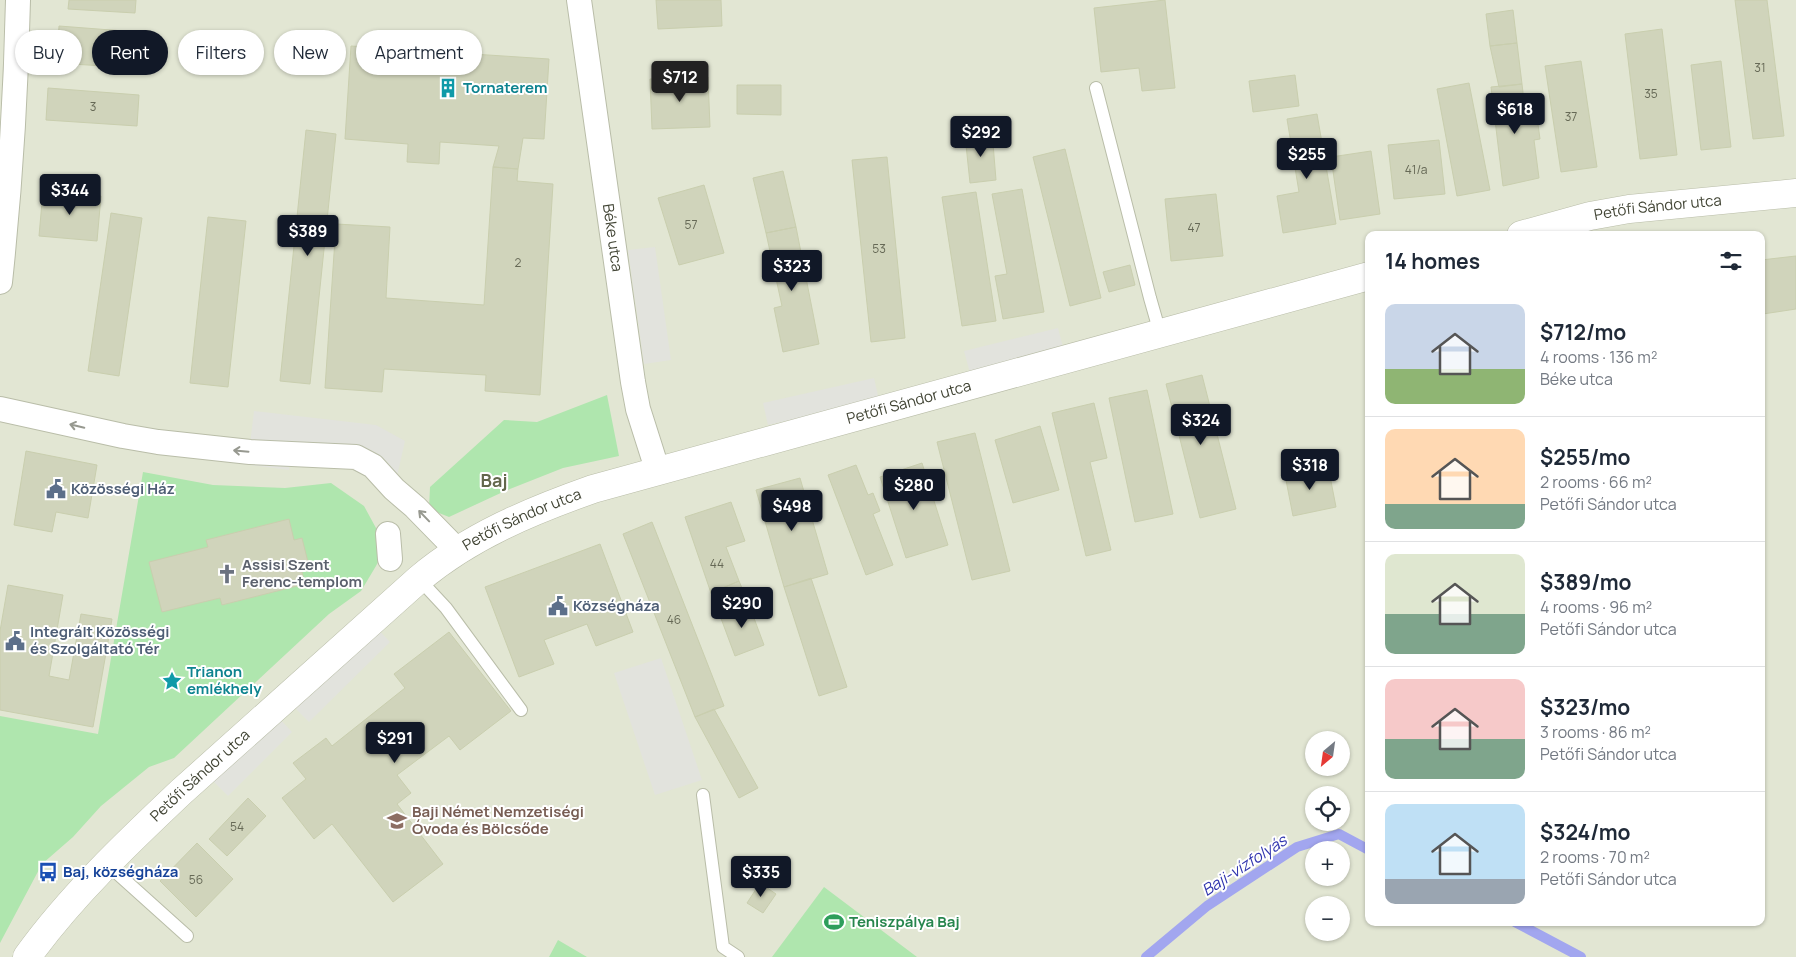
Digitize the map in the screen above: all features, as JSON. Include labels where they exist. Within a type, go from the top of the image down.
[{"type":"street","points":[[0,282],[11,162],[16,83],[18,0]]},
{"type":"street","name":"Béke utca","points":[[579,0],[633,382],[638,409],[658,472]]},
{"type":"street","name":"Petőfi Sándor utca","points":[[1536,231],[1590,216],[1643,207],[1796,193]]},
{"type":"street","name":"Petőfi Sándor utca","points":[[27,957],[44,933],[181,792],[419,579],[458,551],[491,531],[554,503],[593,489],[1365,277]]},
{"type":"street","name":"Petőfi Sándor utca","points":[[0,409],[158,442],[250,452],[356,457],[365,460],[378,470],[394,489],[415,507],[458,551]]},
{"type":"street","points":[[388,534],[390,559]]},
{"type":"lane","points":[[1096,88],[1160,333]]},
{"type":"lane","points":[[419,579],[446,608],[521,710]]},
{"type":"lane","points":[[703,795],[723,947],[738,957]]},
{"type":"lane","points":[[108,865],[187,936]]},
{"type":"shaded area","points":[[0,0],[1796,0],[1796,957],[0,957]]},
{"type":"shaded area","points":[[655,247],[671,360],[644,364],[628,250]]},
{"type":"shaded area","points":[[1058,328],[1064,351],[970,373],[964,351]]},
{"type":"shaded area","points":[[874,378],[879,400],[768,425],[763,403]]},
{"type":"shaded area","points":[[254,411],[376,425],[405,441],[394,489],[383,475],[290,455],[289,470],[121,448],[123,436],[249,452]]},
{"type":"shaded area","points":[[374,625],[390,642],[309,722],[292,705]]},
{"type":"shaded area","points":[[661,658],[702,780],[655,795],[614,673]]},
{"type":"shaded area","points":[[278,717],[292,732],[228,796],[213,781]]},
{"type":"green space","points":[[607,395],[619,456],[563,468],[505,491],[449,517],[429,509],[430,487],[504,420],[537,422]]},
{"type":"green space","points":[[143,472],[213,485],[285,488],[331,483],[364,506],[376,528],[381,556],[361,591],[329,614],[174,758],[149,767],[101,806],[73,837],[42,864],[0,943],[0,716],[98,734]]},
{"type":"green space","name":"Teniszpálya Baj","points":[[824,887],[917,957],[772,957]]},
{"type":"green space","points":[[558,940],[587,957],[549,957]]},
{"type":"building","points":[[69,0],[136,0],[135,13],[68,9]]},
{"type":"building","points":[[656,0],[721,0],[722,26],[658,29]]},
{"type":"building","points":[[1165,0],[1175,88],[1142,91],[1139,68],[1101,72],[1094,8]]},
{"type":"building","points":[[1735,0],[1767,0],[1784,136],[1753,139]]},
{"type":"building","points":[[1513,10],[1517,43],[1490,46],[1486,14]]},
{"type":"building","points":[[59,26],[111,30],[92,30],[92,65],[82,65],[82,30],[59,30]]},
{"type":"building","points":[[1662,29],[1677,155],[1640,159],[1625,34]]},
{"type":"building","points":[[1517,43],[1522,84],[1499,87],[1490,46]]},
{"type":"building","name":"Tornaterem","points":[[351,46],[356,46],[356,75],[482,75],[482,55],[549,59],[544,139],[523,138],[518,169],[493,167],[499,146],[440,142],[439,164],[407,162],[408,144],[345,139]]},
{"type":"building","points":[[1581,61],[1597,167],[1561,172],[1545,66]]},
{"type":"building","points":[[1721,61],[1731,147],[1701,150],[1691,65]]},
{"type":"building","points":[[1295,75],[1299,106],[1253,112],[1249,81]]},
{"type":"building","points":[[708,77],[710,127],[652,129],[650,79]]},
{"type":"building","points":[[1469,83],[1490,190],[1457,196],[1437,89]]},
{"type":"building","points":[[1522,84],[1526,118],[1537,117],[1540,139],[1534,140],[1539,178],[1503,186],[1491,87]]},
{"type":"building","points":[[737,85],[781,85],[781,115],[737,114]]},
{"type":"building","points":[[48,88],[139,95],[137,126],[46,120]]},
{"type":"building","points":[[1317,114],[1336,224],[1283,233],[1277,196],[1299,192],[1287,119]]},
{"type":"building","points":[[306,130],[336,134],[310,384],[280,381]]},
{"type":"building","points":[[992,131],[996,180],[970,183],[966,145],[974,144],[972,133]]},
{"type":"building","points":[[1439,140],[1445,194],[1394,199],[1388,145]]},
{"type":"building","points":[[1065,149],[1101,298],[1070,306],[1033,157]]},
{"type":"building","points":[[1371,151],[1380,214],[1340,220],[1331,157]]},
{"type":"building","points":[[887,157],[905,338],[871,342],[852,160]]},
{"type":"building","points":[[493,167],[518,169],[517,181],[553,184],[540,395],[485,391],[486,375],[384,369],[382,392],[325,388],[336,224],[390,227],[386,298],[484,305]]},
{"type":"building","points":[[783,171],[796,227],[766,233],[753,178]]},
{"type":"building","points":[[704,185],[724,253],[679,265],[658,198]]},
{"type":"building","points":[[1022,189],[1044,312],[1003,319],[995,276],[1007,274],[992,194]]},
{"type":"building","points":[[43,191],[101,196],[97,241],[39,236]]},
{"type":"building","points":[[976,192],[996,321],[962,326],[942,197]]},
{"type":"building","points":[[1216,194],[1223,256],[1171,261],[1165,199]]},
{"type":"building","points":[[111,213],[142,218],[119,376],[88,371]]},
{"type":"building","points":[[208,217],[246,221],[228,387],[190,383]]},
{"type":"building","points":[[796,227],[819,344],[783,352],[774,308],[782,306],[766,233]]},
{"type":"building","points":[[1796,256],[1796,309],[1765,314],[1765,260]]},
{"type":"building","points":[[1130,265],[1135,285],[1109,292],[1103,272]]},
{"type":"building","points":[[1202,375],[1236,509],[1200,518],[1166,384]]},
{"type":"building","points":[[1147,390],[1173,514],[1135,522],[1109,398]]},
{"type":"building","points":[[1094,403],[1107,458],[1090,462],[1111,550],[1086,556],[1052,413]]},
{"type":"building","points":[[1040,426],[1059,490],[1013,503],[995,440]]},
{"type":"building","points":[[975,433],[1010,571],[972,580],[937,442]]},
{"type":"building","name":"Közösségi Ház","points":[[26,451],[97,465],[88,518],[56,512],[52,532],[14,525]]},
{"type":"building","points":[[922,463],[948,545],[906,558],[880,477]]},
{"type":"building","points":[[856,465],[868,495],[873,493],[880,511],[873,514],[893,565],[866,575],[828,475]]},
{"type":"building","points":[[1328,466],[1336,507],[1293,516],[1285,475]]},
{"type":"building","points":[[800,478],[828,574],[784,587],[756,490]]},
{"type":"building","points":[[731,502],[745,541],[726,547],[739,581],[711,593],[685,517]]},
{"type":"building","name":"Assisi Szent Ferenc-templom","points":[[289,519],[294,540],[302,538],[308,562],[300,564],[305,584],[222,605],[220,598],[162,612],[149,562],[208,547],[206,540]]},
{"type":"building","points":[[652,522],[724,706],[695,717],[623,534]]},
{"type":"building","name":"Községháza","points":[[600,544],[633,632],[596,646],[587,624],[544,640],[554,664],[519,677],[485,587]]},
{"type":"building","points":[[811,578],[847,687],[819,696],[784,587]]},
{"type":"building","points":[[739,581],[748,602],[719,613],[711,593]]},
{"type":"building","points":[[8,585],[63,595],[49,676],[69,680],[81,614],[112,619],[93,727],[0,710],[0,631]]},
{"type":"building","points":[[748,602],[764,645],[735,656],[719,613]]},
{"type":"building","points":[[449,632],[511,711],[460,750],[449,736],[397,775],[411,793],[397,804],[443,864],[393,902],[332,824],[314,839],[282,798],[306,779],[293,763],[326,738],[332,746],[405,688],[394,674]]},
{"type":"building","points":[[714,709],[758,788],[739,798],[695,717]]},
{"type":"building","points":[[248,798],[266,816],[227,856],[209,839]]},
{"type":"building","points":[[197,843],[233,879],[196,917],[160,881]]},
{"type":"building","points":[[760,883],[776,894],[763,913],[747,903]]},
{"type":"waterway","name":"Baji-vízfolyás","points":[[1146,957],[1207,906],[1297,847],[1339,834],[1365,848]]},
{"type":"waterway","name":"Baji-vízfolyás","points":[[1523,926],[1581,957]]},
{"type":"place","name":"Tornaterem","points":[[448,88]]},
{"type":"place","name":"Közösségi Ház","points":[[56,489]]},
{"type":"place","name":"Assisi Szent Ferenc-templom","points":[[227,574]]},
{"type":"place","name":"Községháza","points":[[558,606]]},
{"type":"place","name":"Integrált Közösségi és Szolgáltató Tér","points":[[15,641]]},
{"type":"place","name":"Trianon emlékhely","points":[[172,681]]},
{"type":"place","name":"Baji Német Nemzetiségi Óvoda és Bölcsőde","points":[[397,821]]},
{"type":"place","name":"Baj, községháza","points":[[48,872]]},
{"type":"place","name":"Teniszpálya Baj","points":[[834,922]]},
{"type":"district","name":"Baj","points":[[494,481]]}]
